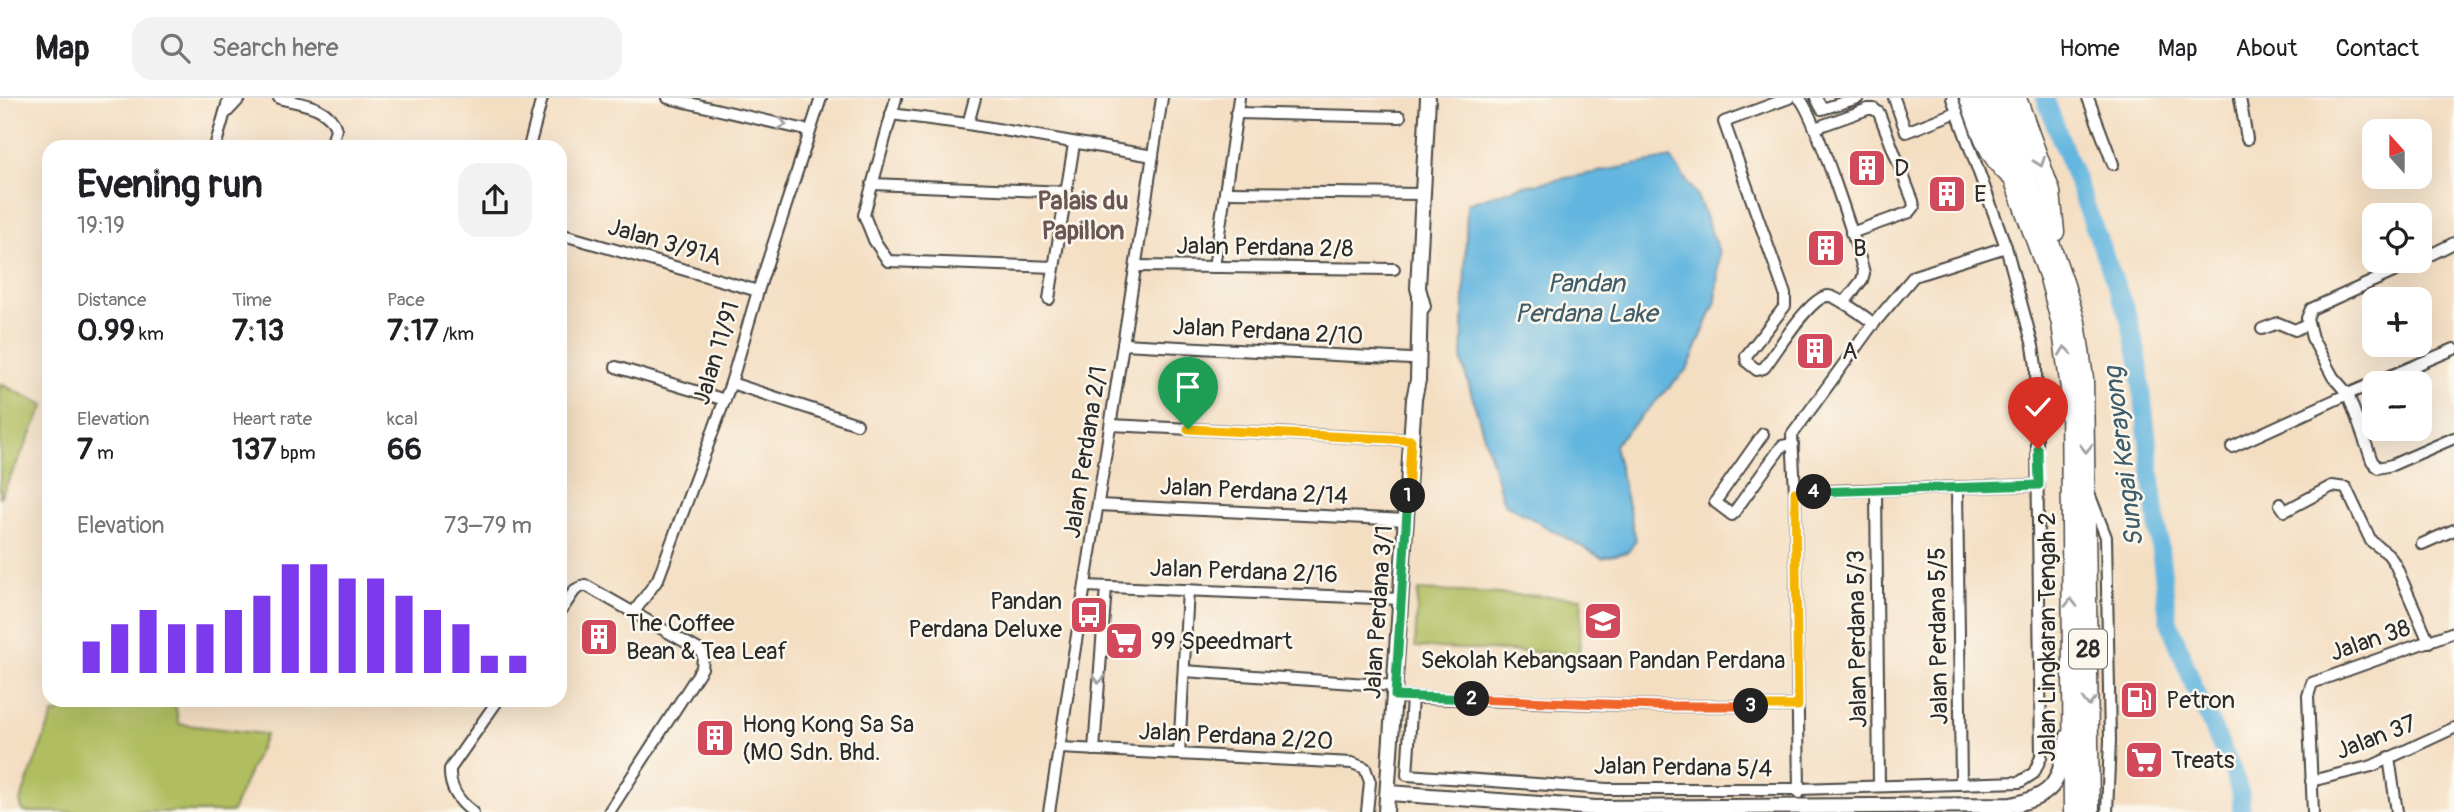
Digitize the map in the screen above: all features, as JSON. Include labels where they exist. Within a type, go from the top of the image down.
[{"type":"highway","points":[[1969,98],[1989,152],[2014,180]]},
{"type":"highway","name":"Jalan Lingkaran Tengah 2","points":[[1984,98],[2040,252],[2062,324],[2070,388],[2073,812]]},
{"type":"highway","name":"Jalan Lingkaran Tengah 2","points":[[1999,98],[2058,261],[2076,322],[2084,379],[2090,812]]},
{"type":"highway","points":[[2017,98],[2050,192],[2058,261]]},
{"type":"street","points":[[217,140],[229,98]]},
{"type":"street","points":[[225,114],[240,98]]},
{"type":"street","points":[[279,98],[328,114],[336,129],[333,140]]},
{"type":"street","points":[[531,140],[542,98]]},
{"type":"street","points":[[668,98],[810,131]]},
{"type":"street","name":"Jalan 11/91","points":[[634,612],[658,579],[725,400],[821,98]]},
{"type":"street","points":[[896,98],[864,215],[874,240],[888,261],[1055,267]]},
{"type":"street","points":[[968,124],[975,98]]},
{"type":"street","name":"Jalan Perdana 2/1","points":[[1049,812],[1161,98]]},
{"type":"street","points":[[1214,267],[1239,98]]},
{"type":"street","name":"Jalan Perdana 3/1","points":[[1386,812],[1411,440],[1416,387],[1424,372],[1424,312],[1419,292],[1428,98]]},
{"type":"street","points":[[1789,98],[1724,121],[1786,299],[1785,306],[1746,356],[1747,362],[1757,370],[1764,368],[1814,303],[1828,296],[1848,307],[1854,316],[1872,326]]},
{"type":"street","points":[[1798,98],[1804,103],[1815,128],[1864,273],[1848,307]]},
{"type":"street","points":[[1817,102],[1820,108],[1828,109],[1858,98]]},
{"type":"street","points":[[1894,98],[1906,132],[1957,112]]},
{"type":"street","points":[[1795,492],[2039,485],[2035,356],[2006,247],[1952,98]]},
{"type":"street","points":[[2088,98],[2113,164]]},
{"type":"street","points":[[2240,98],[2247,139]]},
{"type":"street","points":[[1815,128],[1874,109],[1879,113],[1913,201],[1914,207],[1910,212],[1851,233]]},
{"type":"street","points":[[1236,113],[1400,117]]},
{"type":"street","points":[[891,114],[968,124],[1153,156]]},
{"type":"street","points":[[1049,299],[1074,144]]},
{"type":"street","points":[[872,184],[1067,192]]},
{"type":"street","points":[[1225,192],[1424,194]]},
{"type":"street","name":"Jalan 3/91A","points":[[567,236],[758,291]]},
{"type":"street","points":[[2432,254],[2454,243]]},
{"type":"street","points":[[1799,807],[1792,435],[1872,326],[1914,276],[2006,247]]},
{"type":"street","name":"Jalan Perdana 2/8","points":[[1136,266],[1394,269]]},
{"type":"street","points":[[2262,329],[2278,323],[2295,330],[2307,319],[2311,309],[2390,273]]},
{"type":"street","name":"Jalan Perdana 3/1","points":[[1416,387],[1411,381],[1411,359],[1414,296],[1419,292]]},
{"type":"street","points":[[2307,319],[2329,371],[2348,394],[2372,461],[2378,468],[2382,469],[2454,438]]},
{"type":"street","name":"Jalan Perdana 2/10","points":[[1123,344],[1411,359]]},
{"type":"street","points":[[2232,447],[2454,349]]},
{"type":"street","points":[[616,367],[725,400]]},
{"type":"street","points":[[731,383],[857,424]]},
{"type":"street","points":[[1111,425],[1411,440]]},
{"type":"street","points":[[1763,434],[1715,502],[1732,515],[1782,446],[1793,444]]},
{"type":"street","points":[[1777,452],[1783,456],[1793,456]]},
{"type":"street","name":"Jalan Perdana 5/4","points":[[1412,697],[1407,775],[1607,789],[1799,789],[2020,782],[2034,773],[2041,757],[2039,485]]},
{"type":"street","points":[[2280,504],[2285,511],[2332,486],[2346,488],[2371,541],[2388,554],[2395,564],[2429,642]]},
{"type":"street","points":[[2086,487],[2106,537],[2110,740],[2107,812]]},
{"type":"street","name":"Jalan Perdana 5/5","points":[[1957,488],[1961,784]]},
{"type":"street","name":"Jalan Perdana 5/3","points":[[1876,490],[1879,786]]},
{"type":"street","name":"Jalan Perdana 2/14","points":[[1098,505],[1407,520]]},
{"type":"street","points":[[2422,544],[2454,530]]},
{"type":"street","points":[[567,602],[575,590],[585,585],[701,651],[703,657],[702,668],[609,812]]},
{"type":"street","name":"Jalan Perdana 2/16","points":[[1085,586],[1401,599]]},
{"type":"street","points":[[1094,750],[1106,587]]},
{"type":"street","points":[[1179,754],[1188,590]]},
{"type":"street","name":"Jalan 38","points":[[2311,781],[2308,696],[2312,683],[2454,632]]},
{"type":"street","points":[[1184,671],[1395,691],[1412,697],[1658,706],[1798,706]]},
{"type":"street","points":[[474,812],[456,794],[450,781],[450,769],[493,707]]},
{"type":"street","points":[[1389,793],[1604,810],[2011,805],[2032,801],[2045,794],[2054,784],[2059,774],[2072,720]]},
{"type":"street","name":"Jalan 37","points":[[2311,781],[2355,771],[2454,728]]},
{"type":"street","points":[[2090,774],[2110,740]]},
{"type":"street","name":"Jalan Perdana 2/20","points":[[1060,748],[1352,763],[1365,768],[1370,782],[1367,812]]},
{"type":"street","points":[[2389,757],[2397,812]]},
{"type":"street","points":[[2311,781],[2313,812]]},
{"type":"street","points":[[2011,805],[2032,812]]},
{"type":"green space","points":[[0,384],[42,404],[42,411],[0,498]]},
{"type":"green space","points":[[1418,590],[1582,598],[1579,654],[1415,647]]},
{"type":"green space","points":[[80,707],[175,707],[179,724],[266,734],[232,812],[23,812],[20,801],[53,714]]},
{"type":"water","name":"Pandan Perdana Lake","points":[[1671,158],[1697,196],[1719,252],[1716,301],[1688,368],[1614,445],[1636,540],[1628,552],[1602,558],[1504,503],[1462,362],[1467,204],[1519,187]]},
{"type":"waterway","name":"Sungai Kerayong","points":[[2045,98],[2129,319],[2138,356],[2168,619],[2195,689],[2233,772],[2241,796],[2241,812]]},
{"type":"place","name":"D","points":[[1867,168]]},
{"type":"place","name":"E","points":[[1947,194]]},
{"type":"place","name":"B","points":[[1826,248]]},
{"type":"place","name":"A","points":[[1815,351]]},
{"type":"place","name":"Pandan Perdana Deluxe","points":[[1089,615]]},
{"type":"place","name":"Sekolah Kebangsaan Pandan Perdana","points":[[1603,621]]},
{"type":"place","name":"The Coffee Bean & Tea Leaf","points":[[599,637]]},
{"type":"place","name":"99 Speedmart","points":[[1124,641]]},
{"type":"place","name":"Petron","points":[[2139,700]]},
{"type":"place","name":"Hong Kong Sa Sa (M0 Sdn. Bhd.","points":[[715,738]]},
{"type":"place","name":"Treats","points":[[2144,760]]},
{"type":"district","name":"Palais du Papillon","points":[[1083,215]]},
{"type":"route","points":[[1188,429],[1411,440],[1395,696],[1658,706],[1798,706],[1795,492],[2039,485],[2038,449]]}]
